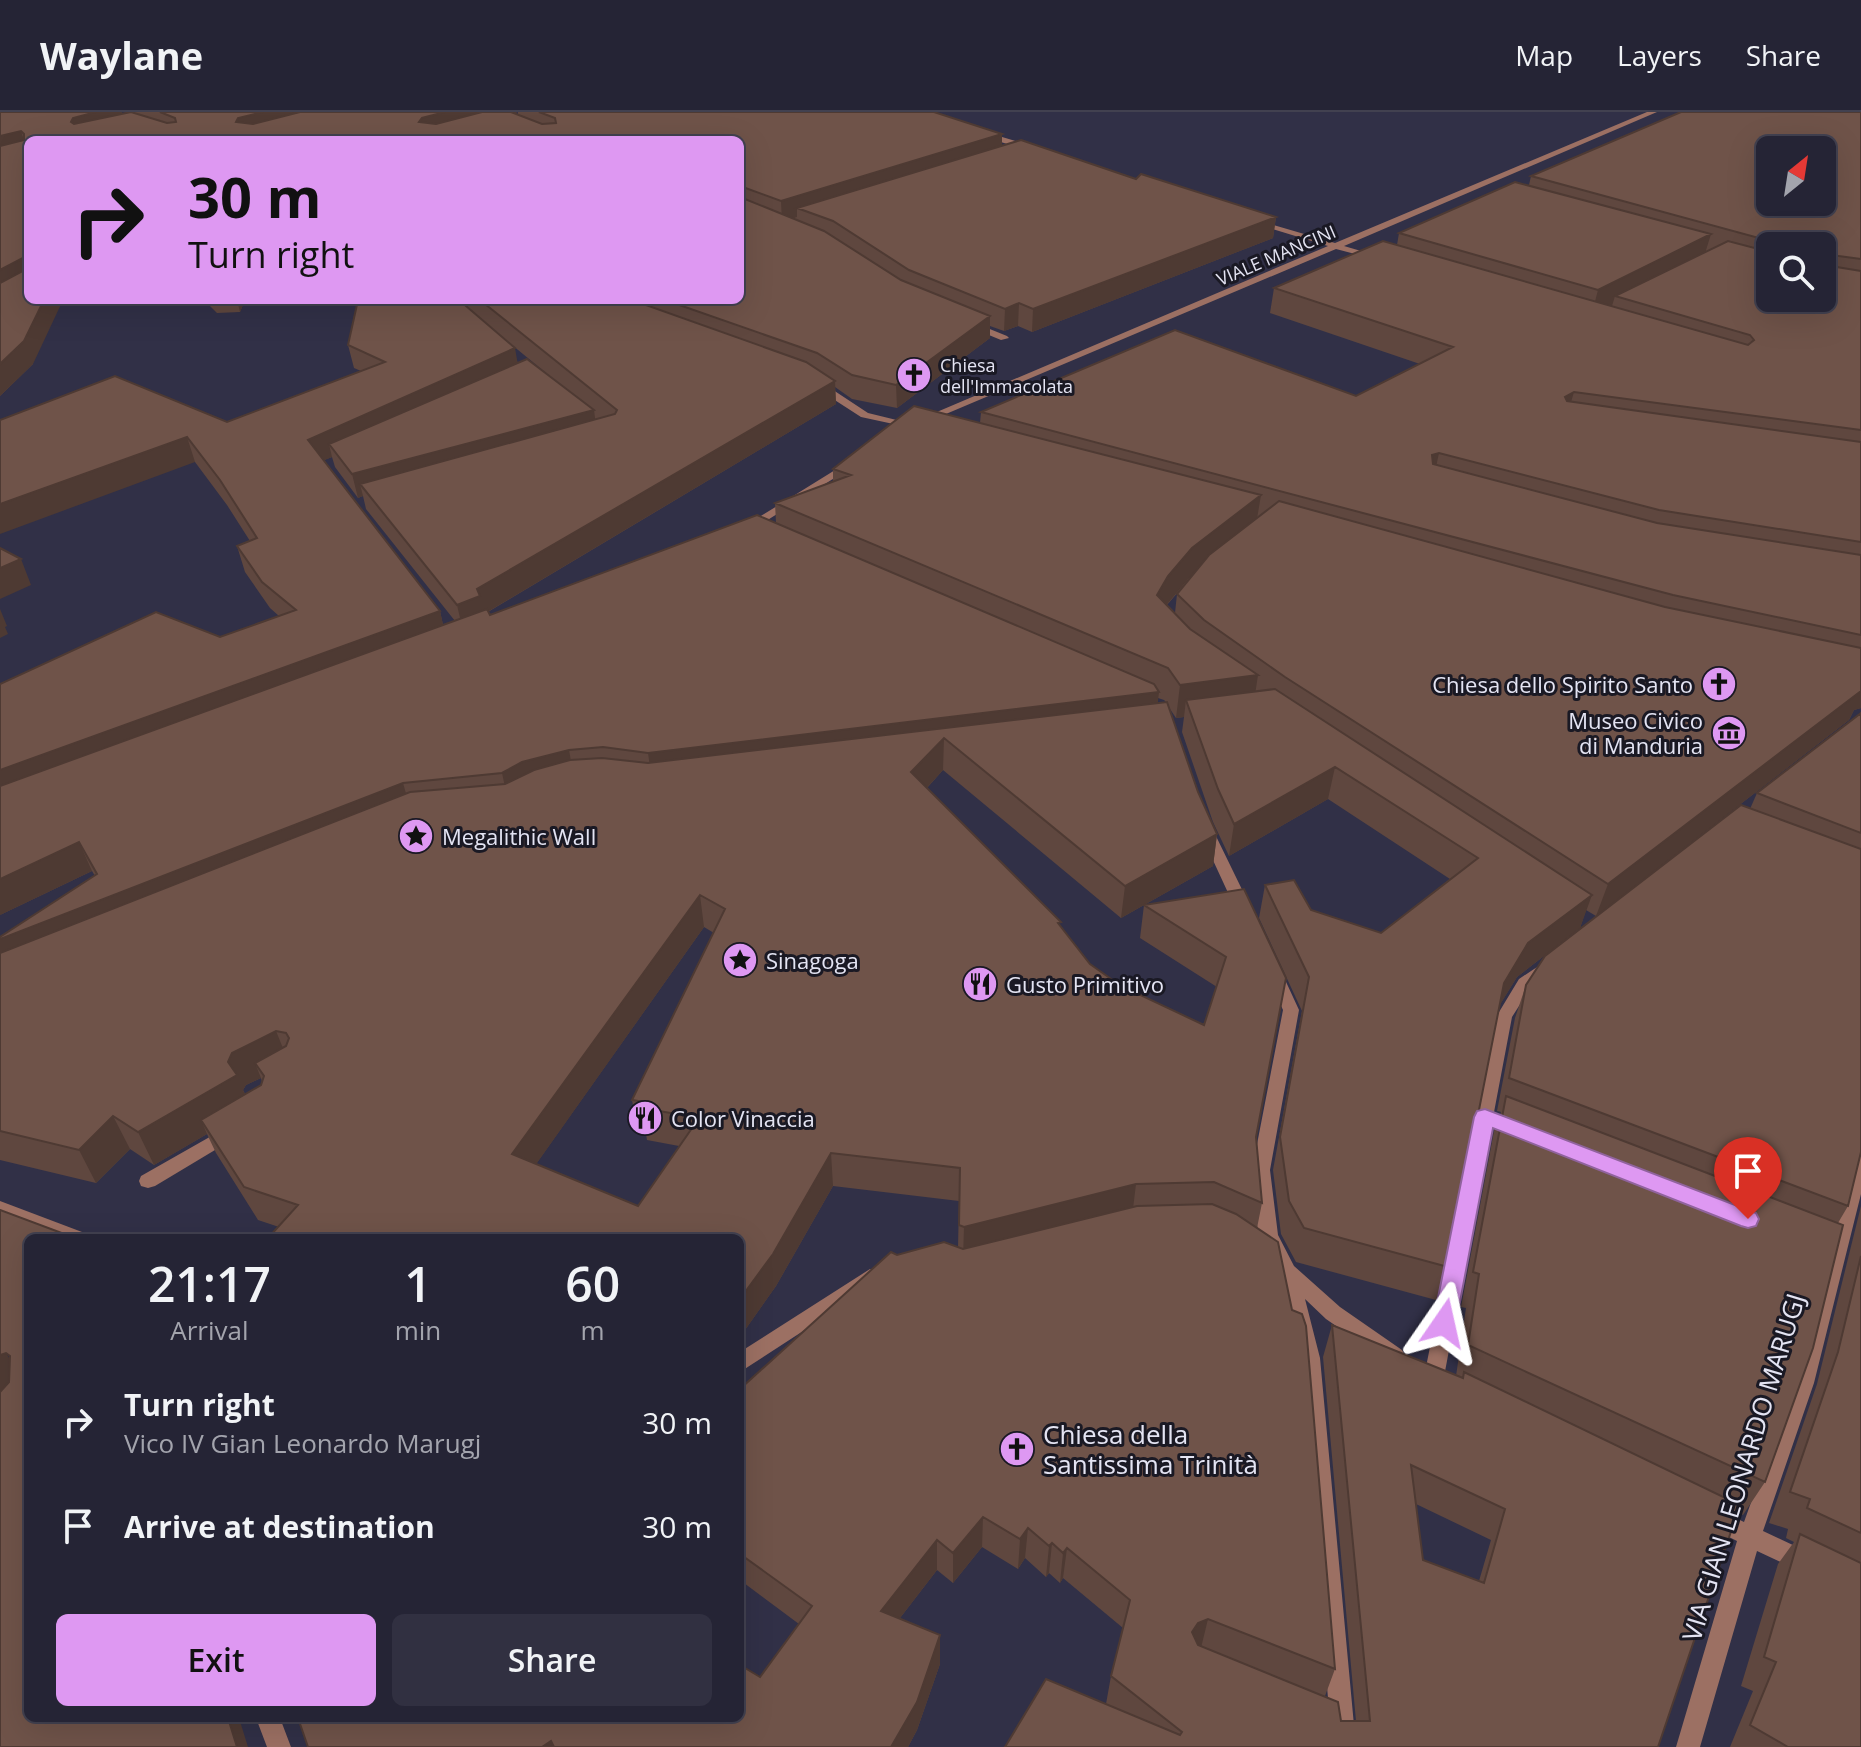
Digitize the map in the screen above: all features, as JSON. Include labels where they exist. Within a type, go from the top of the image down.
[{"type":"street","name":"VIALE MANCINI","points":[[889,438],[910,425],[1653,112]]},
{"type":"street","points":[[976,131],[1048,155]]},
{"type":"street","points":[[1018,154],[1033,150]]},
{"type":"street","points":[[1470,189],[1484,193]]},
{"type":"street","points":[[1246,218],[1382,260]]},
{"type":"street","points":[[962,320],[1004,338]]},
{"type":"street","points":[[813,381],[865,415],[941,433]]},
{"type":"street","points":[[747,533],[856,460]]},
{"type":"street","points":[[1198,808],[1254,931]]},
{"type":"street","points":[[1250,1246],[1287,1271],[1333,1313],[1440,1386],[1492,1120],[1504,1017],[1525,983],[1561,955]]},
{"type":"street","points":[[1267,958],[1291,1010],[1261,1170],[1268,1235],[1287,1271],[1310,1358],[1346,1739]]},
{"type":"street","points":[[148,1181],[240,1127]]},
{"type":"street","name":"VIA GIAN LEONARDO MARUGJ","points":[[1688,1747],[1750,1536],[1804,1383],[1829,1251],[1861,1157]]},
{"type":"street","points":[[0,1209],[65,1234]]},
{"type":"street","points":[[744,1360],[826,1303],[889,1265]]},
{"type":"street","points":[[1695,1510],[1819,1570]]},
{"type":"street","points":[[1313,1709],[1346,1739]]},
{"type":"street","points":[[270,1722],[279,1747]]},
{"type":"building","points":[[0,112],[96,112],[73,118],[71,122],[74,124],[131,112],[167,123],[176,122],[175,118],[160,112],[263,112],[238,118],[236,122],[253,124],[300,112],[445,112],[422,118],[419,122],[436,124],[482,112],[511,112],[542,124],[556,123],[555,118],[539,112],[934,112],[1002,134],[781,201],[744,187],[744,136],[24,136],[21,131],[0,136]]},
{"type":"building","points":[[1681,112],[1861,112],[1861,259],[1836,256],[1836,232],[1756,232],[1756,237],[1531,176]]},
{"type":"building","points":[[24,140],[24,304],[42,304],[24,341],[0,364],[0,283],[21,272],[21,259],[0,270],[0,146]]},
{"type":"building","points":[[1021,140],[1136,179],[1141,174],[1276,217],[1033,309],[1019,303],[1005,309],[909,270],[833,221],[797,208]]},
{"type":"building","points":[[1515,182],[1711,234],[1598,290],[1399,233]]},
{"type":"building","points":[[744,199],[824,231],[901,280],[990,316],[896,385],[852,375],[817,353],[676,304],[744,304]]},
{"type":"building","points":[[1383,241],[1748,345],[1754,340],[1750,335],[1615,296],[1728,241],[1756,248],[1756,312],[1836,312],[1836,267],[1861,271],[1861,430],[1574,392],[1565,397],[1567,401],[1861,442],[1861,542],[1659,510],[1439,453],[1432,455],[1433,464],[1657,523],[1861,555],[1861,635],[1673,595],[981,412],[1175,330],[1356,396],[1453,347],[1274,288]]},
{"type":"building","points":[[357,304],[464,304],[515,348],[308,440],[440,611],[0,770],[0,684],[156,612],[220,637],[296,610],[262,582],[237,546],[257,538],[220,480],[187,437],[0,504],[0,420],[115,376],[227,422],[385,362],[348,345]]},
{"type":"building","points":[[485,304],[643,304],[806,362],[835,381],[477,589],[480,596],[457,605],[360,484],[615,414],[617,410]]},
{"type":"building","points":[[527,359],[594,410],[352,474],[329,444]]},
{"type":"building","points":[[914,406],[1261,495],[1192,548],[1168,576],[1157,595],[1190,629],[1258,675],[1180,685],[1168,668],[775,503],[851,475],[833,469]]},
{"type":"building","points":[[1279,501],[1665,607],[1861,648],[1861,691],[1608,884],[1285,677],[1204,620],[1177,594],[1209,555]]},
{"type":"building","points":[[757,515],[1154,684],[1159,692],[648,753],[603,747],[569,750],[522,762],[502,773],[403,783],[0,939],[97,874],[79,842],[0,879],[0,786],[487,609],[490,615]]},
{"type":"building","points":[[0,548],[21,559],[0,568]]},
{"type":"building","points":[[1275,689],[1592,895],[1528,943],[1504,983],[1448,1267],[1304,1228],[1289,1201],[1280,1137],[1309,977],[1265,885],[1294,880],[1311,910],[1381,933],[1478,858],[1335,767],[1234,824],[1186,700]]},
{"type":"building","points":[[1167,702],[1198,792],[1217,834],[1125,886],[944,738],[911,772],[1061,922],[1058,923],[1090,964],[1121,986],[1204,1025],[1226,957],[1144,905],[1244,889],[1286,978],[1256,1137],[1262,1203],[1214,1182],[1136,1184],[964,1227],[959,1225],[960,1168],[831,1153],[773,1254],[744,1294],[744,1234],[272,1234],[298,1205],[244,1187],[201,1120],[261,1085],[264,1076],[255,1063],[286,1046],[289,1038],[286,1033],[276,1031],[232,1053],[228,1062],[237,1075],[138,1132],[113,1116],[79,1150],[0,1131],[0,953],[410,792],[505,784],[534,770],[570,760],[602,758],[648,763]],"holes":[[[700,895],[725,909],[632,1100],[645,1102],[642,1108],[699,1118],[638,1206],[512,1154]]]},
{"type":"building","points":[[1861,713],[1861,833],[1757,793]]},
{"type":"building","points":[[1741,805],[1861,849],[1861,1152],[1848,1206],[1509,1078],[1526,985],[1545,956]]},
{"type":"building","points":[[1506,1096],[1843,1225],[1813,1348],[1765,1482],[1468,1345],[1479,1274],[1473,1272]]},
{"type":"building","points":[[1212,1204],[1236,1214],[1278,1242],[1292,1310],[1302,1314],[1306,1326],[1335,1669],[1208,1619],[1198,1623],[1192,1632],[1198,1645],[1338,1702],[1341,1721],[1370,1721],[1332,1325],[1463,1378],[1464,1372],[1740,1505],[1658,1747],[1005,1747],[1046,1679],[1180,1735],[1182,1732],[1111,1676],[1130,1600],[1067,1548],[1063,1553],[1052,1543],[1049,1546],[1028,1528],[1020,1539],[983,1517],[953,1553],[937,1540],[881,1611],[940,1635],[917,1702],[891,1747],[554,1747],[551,1741],[542,1747],[308,1747],[299,1722],[744,1722],[744,1667],[760,1677],[812,1606],[744,1557],[744,1385],[891,1252],[897,1255],[944,1242],[963,1249],[1137,1206]],"holes":[[[1411,1465],[1505,1509],[1484,1583],[1423,1560]]]},
{"type":"building","points":[[0,1210],[64,1234],[24,1234],[24,1722],[229,1722],[237,1747],[0,1747],[0,1392],[9,1382],[10,1356],[6,1353],[0,1355]]},
{"type":"building","points":[[1861,1256],[1861,1533],[1807,1508],[1810,1499],[1790,1492],[1838,1352]]},
{"type":"building","points":[[1800,1534],[1861,1563],[1861,1747],[1788,1747],[1750,1725],[1776,1662],[1764,1657]]},
{"type":"place","name":"Chiesa dell'Immacolata","points":[[914,375]]},
{"type":"place","name":"Chiesa dello Spirito Santo","points":[[1719,684]]},
{"type":"place","name":"Museo Civico di Manduria","points":[[1729,733]]},
{"type":"place","name":"Megalithic Wall","points":[[416,836]]},
{"type":"place","name":"Sinagoga","points":[[740,960]]},
{"type":"place","name":"Gusto Primitivo","points":[[980,984]]},
{"type":"place","name":"Color Vinaccia","points":[[645,1118]]},
{"type":"place","name":"Chiesa della Santissima Trinità","points":[[1017,1449]]},
{"type":"route","points":[[1444,1323],[1485,1117],[1748,1219]]}]
